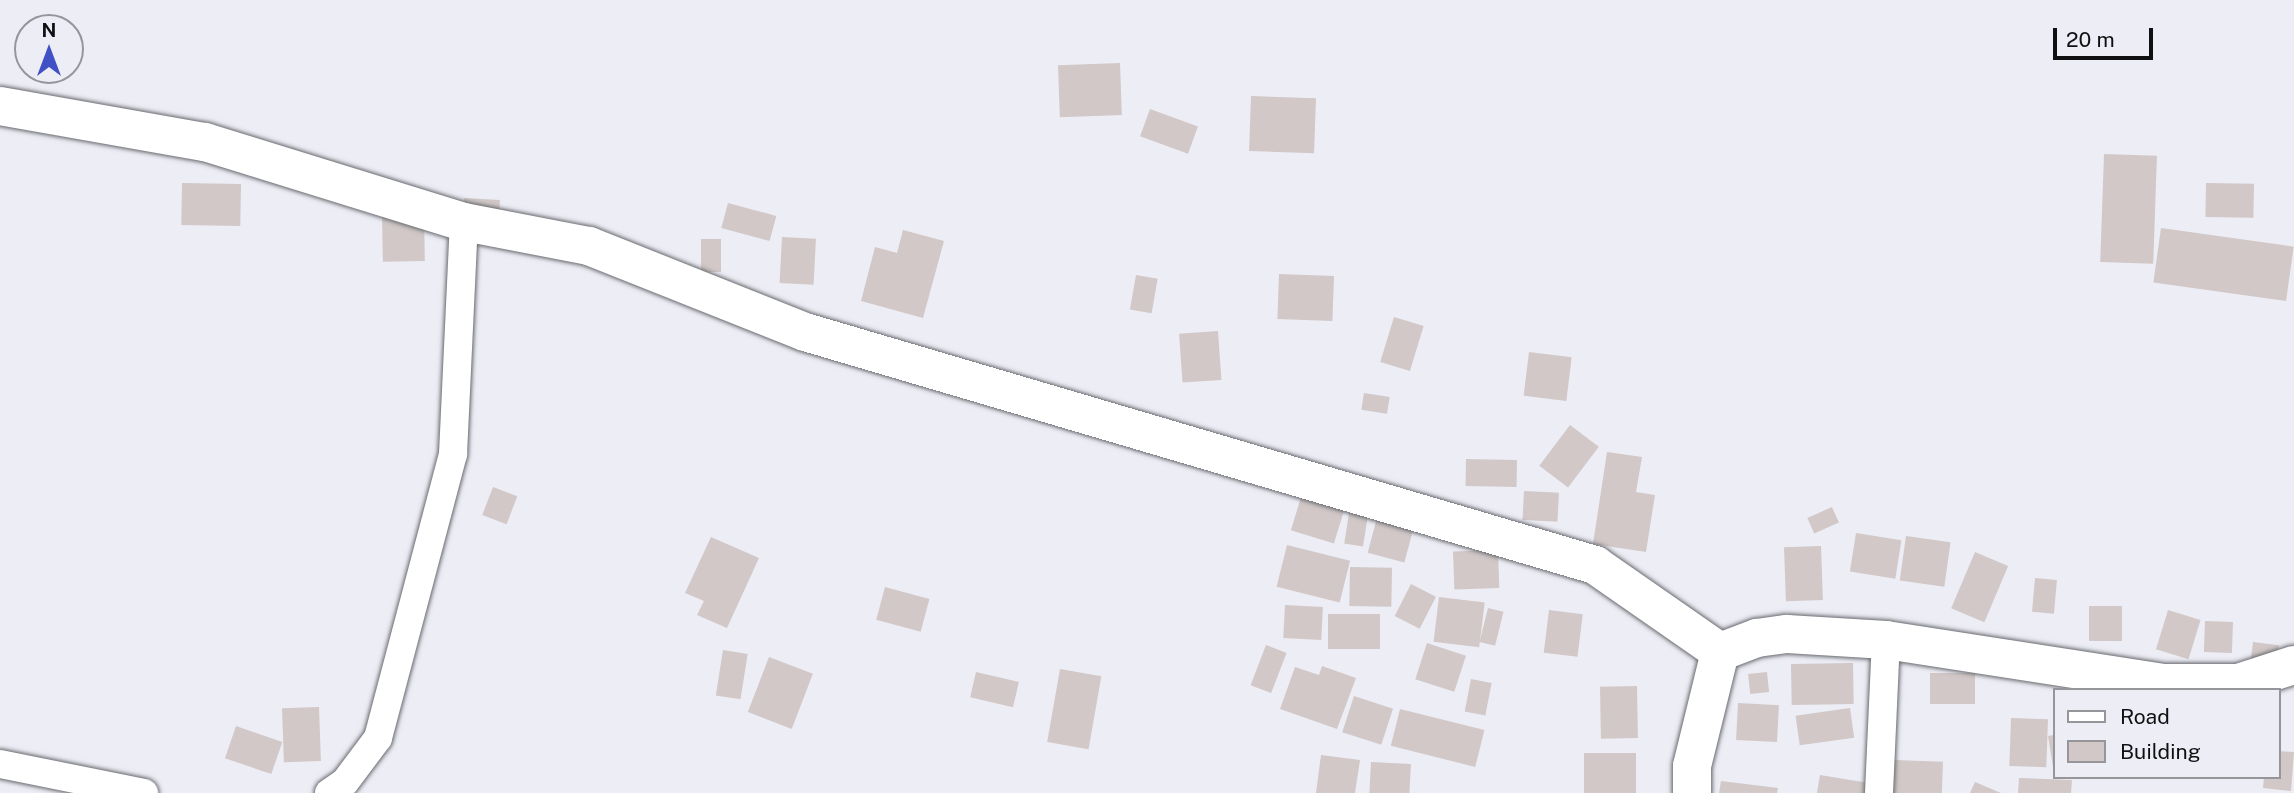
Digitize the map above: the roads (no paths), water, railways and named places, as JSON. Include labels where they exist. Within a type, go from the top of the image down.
[{"type":"street","points":[[0,106],[205,142],[464,222],[589,246],[805,332],[1595,565],[1720,652]]},
{"type":"street","points":[[328,793],[345,782],[378,738],[453,453],[464,222]]},
{"type":"street","points":[[1720,652],[1757,638],[1787,634],[1886,640],[2164,683],[2238,683],[2294,664]]},
{"type":"street","points":[[1879,793],[1886,640]]},
{"type":"street","points":[[1692,793],[1692,766],[1720,652]]},
{"type":"street","points":[[0,764],[144,793]]}]
